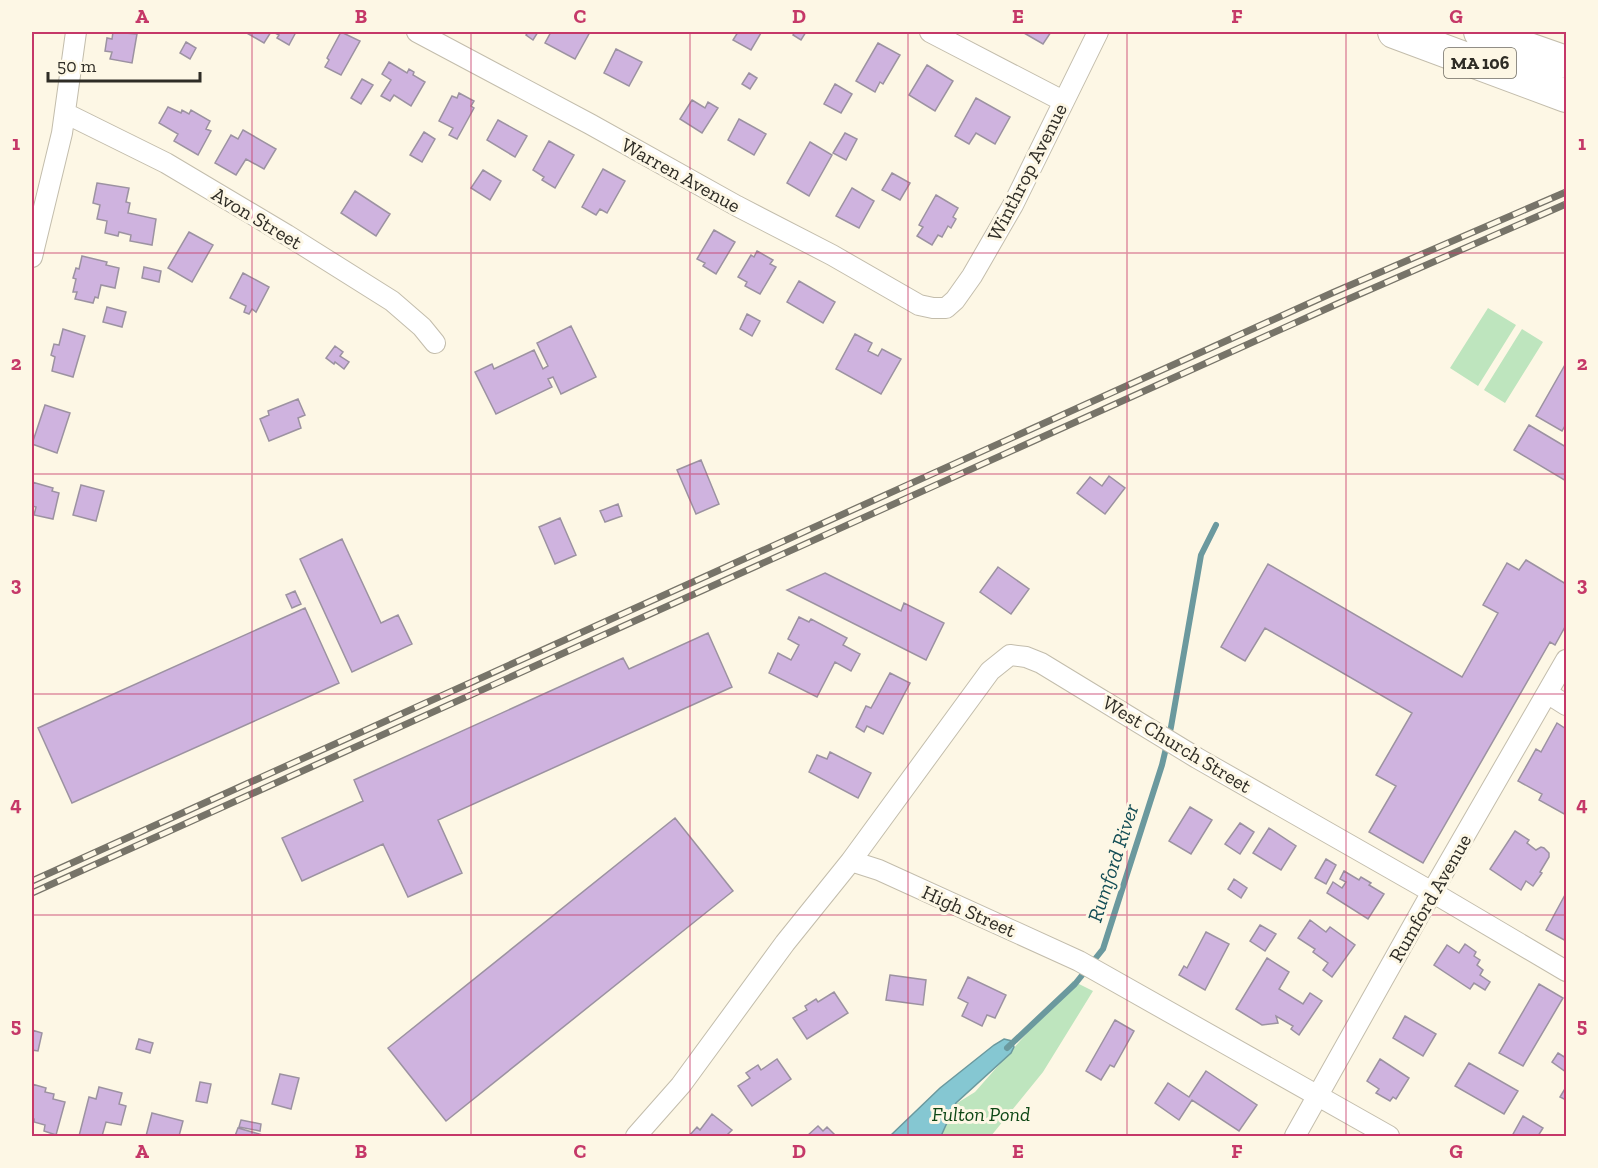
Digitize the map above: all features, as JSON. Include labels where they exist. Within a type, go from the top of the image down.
[{"type":"main road","name":"MA 106","points":[[1394,32],[1566,96]]},
{"type":"main road","name":"MA 106","points":[[1480,32],[1566,62]]},
{"type":"street","points":[[32,257],[62,132],[76,32]]},
{"type":"street","name":"Warren Avenue","points":[[417,32],[919,304],[933,308],[947,307]]},
{"type":"street","points":[[930,32],[1063,101]]},
{"type":"street","name":"Winthrop Avenue","points":[[947,307],[955,300],[972,276],[1013,205],[1098,32]]},
{"type":"street","name":"Avon Street","points":[[64,113],[166,164],[287,235],[392,301],[422,327],[435,343]]},
{"type":"street","name":"West Church Street","points":[[851,861],[990,672],[1010,655],[1026,657],[1041,663],[1245,785],[1566,971]]},
{"type":"street","name":"Rumford Avenue","points":[[1295,1137],[1432,892],[1566,660]]},
{"type":"street","points":[[1547,693],[1566,705]]},
{"type":"street","points":[[636,1137],[681,1085],[785,943],[851,861]]},
{"type":"street","name":"High Street","points":[[851,861],[879,870],[1079,961],[1389,1137]]},
{"type":"green space","points":[[1488,308],[1516,325],[1478,386],[1450,368]]},
{"type":"green space","points":[[1522,329],[1543,342],[1505,403],[1484,390]]},
{"type":"green space","name":"Fulton Pond","points":[[1073,981],[1093,991],[1043,1072],[991,1136],[904,1136],[975,1092]]},
{"type":"water","name":"Fulton Pond","points":[[1004,1039],[1012,1041],[1014,1047],[1011,1053],[956,1103],[941,1136],[890,1136],[940,1088]]},
{"type":"building","points":[[113,32],[137,34],[132,63],[110,59],[112,52],[105,51],[107,38],[112,39]]},
{"type":"building","points":[[245,32],[271,32],[264,43]]},
{"type":"building","points":[[273,32],[296,32],[289,45],[277,38],[279,35]]},
{"type":"building","points":[[341,32],[360,41],[341,75],[325,67],[329,60],[327,58]]},
{"type":"building","points":[[528,32],[538,32],[533,40],[526,35]]},
{"type":"building","points":[[551,32],[590,32],[575,59],[545,43]]},
{"type":"building","points":[[738,32],[761,33],[751,50],[733,40]]},
{"type":"building","points":[[795,32],[806,32],[801,40],[793,35]]},
{"type":"building","points":[[1051,32],[1043,44],[1024,33]]},
{"type":"building","points":[[186,42],[196,48],[190,59],[180,53]]},
{"type":"building","points":[[878,43],[900,55],[883,84],[880,82],[875,92],[856,81]]},
{"type":"building","points":[[616,49],[642,62],[629,86],[604,73]]},
{"type":"building","points":[[389,62],[407,73],[409,69],[414,72],[413,75],[425,82],[411,106],[394,95],[390,101],[381,96],[391,80],[382,74]]},
{"type":"building","points":[[927,65],[953,81],[935,111],[909,95]]},
{"type":"building","points":[[749,73],[757,78],[750,89],[742,84]]},
{"type":"building","points":[[362,79],[373,85],[361,104],[351,98]]},
{"type":"building","points":[[835,84],[852,94],[841,113],[824,104]]},
{"type":"building","points":[[459,93],[474,101],[471,106],[474,108],[457,139],[449,135],[453,128],[439,121],[452,96],[457,98]]},
{"type":"building","points":[[976,98],[1010,117],[995,144],[976,133],[969,144],[955,136]]},
{"type":"building","points":[[692,100],[705,108],[708,102],[718,108],[702,133],[680,119]]},
{"type":"building","points":[[168,107],[181,113],[182,110],[189,114],[191,110],[210,121],[206,129],[211,131],[198,155],[174,141],[178,134],[159,123]]},
{"type":"building","points":[[739,119],[766,134],[754,155],[728,140]]},
{"type":"building","points":[[498,120],[527,136],[515,157],[487,140]]},
{"type":"building","points":[[243,130],[276,149],[264,169],[246,159],[236,175],[215,163],[231,135],[238,139]]},
{"type":"building","points":[[424,132],[435,139],[422,162],[410,155]]},
{"type":"building","points":[[845,133],[857,139],[846,160],[833,153]]},
{"type":"building","points":[[549,141],[574,155],[555,188],[542,180],[544,177],[533,170]]},
{"type":"building","points":[[810,142],[832,155],[809,196],[787,183]]},
{"type":"building","points":[[603,169],[625,181],[607,213],[600,209],[596,215],[582,207]]},
{"type":"building","points":[[483,170],[501,181],[490,200],[471,188]]},
{"type":"building","points":[[892,173],[910,183],[900,200],[882,190]]},
{"type":"building","points":[[97,183],[129,188],[126,202],[130,203],[128,213],[156,219],[152,245],[130,241],[131,235],[119,232],[118,236],[105,233],[107,221],[97,219],[100,205],[93,203]]},
{"type":"building","points":[[852,188],[874,201],[859,228],[836,216]]},
{"type":"building","points":[[355,191],[390,214],[376,236],[341,213]]},
{"type":"building","points":[[936,195],[958,208],[951,228],[948,226],[942,237],[938,235],[932,245],[917,236],[923,227],[919,225]]},
{"type":"building","points":[[714,230],[735,242],[716,274],[703,266],[705,263],[697,259]]},
{"type":"building","points":[[189,232],[213,245],[192,282],[168,268]]},
{"type":"building","points":[[757,251],[773,260],[770,264],[776,267],[760,294],[745,286],[747,282],[738,277],[751,255],[754,257]]},
{"type":"building","points":[[82,256],[107,262],[106,265],[119,268],[115,288],[101,285],[98,298],[95,297],[93,303],[75,299],[77,292],[73,292],[76,279],[73,278],[76,268],[79,269]]},
{"type":"building","points":[[144,267],[161,271],[159,282],[142,278]]},
{"type":"building","points":[[243,273],[269,287],[256,312],[252,309],[249,314],[244,312],[246,306],[230,298]]},
{"type":"building","points":[[799,281],[835,302],[823,323],[787,302]]},
{"type":"building","points":[[107,307],[126,312],[122,327],[103,322]]},
{"type":"building","points":[[747,314],[760,321],[752,336],[740,329]]},
{"type":"building","points":[[571,326],[596,377],[561,394],[553,377],[548,379],[552,387],[496,414],[475,372],[492,364],[494,369],[534,350],[543,369],[548,366],[537,343]]},
{"type":"building","points":[[63,329],[85,336],[73,377],[52,371],[55,357],[51,355],[54,344],[59,345]]},
{"type":"building","points":[[855,334],[872,343],[868,351],[878,356],[882,349],[901,359],[881,394],[836,369]]},
{"type":"building","points":[[335,346],[343,352],[340,356],[349,362],[344,369],[326,358]]},
{"type":"building","points":[[1566,363],[1566,424],[1562,431],[1536,416]]},
{"type":"building","points":[[298,399],[305,415],[298,418],[301,428],[269,441],[260,419],[269,415],[268,411]]},
{"type":"building","points":[[45,405],[70,413],[57,453],[32,444]]},
{"type":"building","points":[[1529,425],[1566,447],[1566,481],[1514,450]]},
{"type":"building","points":[[701,460],[719,504],[696,514],[677,470]]},
{"type":"building","points":[[1109,476],[1125,488],[1105,514],[1077,493],[1090,477],[1102,486]]},
{"type":"building","points":[[32,482],[53,488],[52,491],[59,493],[53,519],[34,515],[36,507],[32,506]]},
{"type":"building","points":[[81,485],[104,491],[96,521],[73,515]]},
{"type":"building","points":[[618,504],[622,516],[605,522],[600,511]]},
{"type":"building","points":[[560,518],[576,555],[555,564],[539,527]]},
{"type":"building","points":[[342,539],[381,623],[398,615],[412,644],[352,672],[300,559]]},
{"type":"building","points":[[1526,560],[1566,584],[1566,625],[1555,645],[1550,642],[1423,863],[1369,832],[1396,786],[1376,775],[1412,713],[1265,628],[1245,661],[1221,647],[1268,564],[1462,677],[1498,613],[1483,605],[1507,563],[1519,570]]},
{"type":"building","points":[[998,567],[1029,589],[1011,614],[980,592]]},
{"type":"building","points":[[825,573],[901,611],[904,603],[944,623],[926,660],[787,590]]},
{"type":"building","points":[[295,591],[301,604],[292,608],[286,595]]},
{"type":"building","points":[[305,608],[339,683],[72,803],[38,728]]},
{"type":"building","points":[[799,617],[809,622],[811,619],[847,638],[843,645],[860,654],[851,671],[835,662],[817,697],[769,673],[778,653],[791,660],[799,645],[788,639]]},
{"type":"building","points":[[708,633],[732,687],[438,820],[462,873],[408,897],[383,844],[302,881],[282,838],[363,801],[354,780],[623,658],[629,669]]},
{"type":"building","points":[[890,673],[910,683],[883,734],[867,726],[864,732],[856,727],[866,706],[871,708]]},
{"type":"building","points":[[1557,723],[1566,729],[1566,815],[1539,800],[1542,794],[1518,781],[1536,749],[1541,752]]},
{"type":"building","points":[[830,752],[871,773],[858,798],[809,772],[817,755],[827,759]]},
{"type":"building","points":[[1190,807],[1212,820],[1191,854],[1169,841]]},
{"type":"building","points":[[675,818],[733,891],[446,1121],[388,1048]]},
{"type":"building","points":[[1240,823],[1254,832],[1240,854],[1225,844]]},
{"type":"building","points":[[1269,828],[1296,846],[1281,870],[1253,853]]},
{"type":"building","points":[[1515,831],[1529,840],[1527,843],[1536,850],[1541,847],[1549,853],[1540,872],[1542,873],[1533,886],[1526,881],[1521,890],[1490,869]]},
{"type":"building","points":[[1326,859],[1336,865],[1326,884],[1315,878]]},
{"type":"building","points":[[1344,871],[1359,880],[1361,877],[1384,894],[1368,919],[1327,893],[1333,882],[1342,888],[1346,882],[1340,879]]},
{"type":"building","points":[[1234,879],[1247,888],[1241,898],[1228,889]]},
{"type":"building","points":[[1566,893],[1566,941],[1546,930]]},
{"type":"building","points":[[1310,920],[1326,932],[1330,927],[1355,945],[1332,977],[1323,970],[1328,963],[1313,952],[1315,949],[1298,938]]},
{"type":"building","points":[[1260,925],[1276,934],[1265,951],[1250,941]]},
{"type":"building","points":[[1206,932],[1229,944],[1205,990],[1179,975],[1184,966],[1187,968]]},
{"type":"building","points":[[1465,944],[1476,952],[1474,956],[1480,960],[1477,965],[1483,970],[1480,975],[1490,982],[1485,990],[1474,983],[1470,989],[1434,965],[1447,945],[1459,953]]},
{"type":"building","points":[[1267,958],[1289,972],[1279,989],[1303,1004],[1310,993],[1322,1001],[1299,1035],[1291,1029],[1293,1026],[1276,1016],[1278,1023],[1262,1025],[1236,1009]]},
{"type":"building","points":[[890,975],[926,980],[923,1005],[886,1000]]},
{"type":"building","points":[[968,977],[1006,995],[995,1018],[987,1015],[982,1026],[962,1016],[968,1003],[958,998]]},
{"type":"building","points":[[1539,984],[1563,998],[1523,1066],[1499,1053]]},
{"type":"building","points":[[834,992],[848,1013],[807,1039],[793,1018],[807,1010],[805,1006],[816,999],[818,1002]]},
{"type":"building","points":[[1405,1016],[1436,1034],[1423,1056],[1393,1038]]},
{"type":"building","points":[[1115,1020],[1134,1031],[1114,1067],[1110,1065],[1101,1080],[1086,1071]]},
{"type":"building","points":[[32,1030],[42,1033],[38,1051],[32,1050]]},
{"type":"building","points":[[139,1039],[153,1043],[150,1053],[136,1049]]},
{"type":"building","points":[[1558,1053],[1566,1058],[1566,1072],[1552,1062]]},
{"type":"building","points":[[777,1059],[791,1079],[752,1106],[738,1086],[750,1078],[746,1073],[758,1065],[761,1070]]},
{"type":"building","points":[[1380,1059],[1409,1078],[1396,1099],[1393,1097],[1390,1101],[1376,1093],[1379,1089],[1367,1081]]},
{"type":"building","points":[[1469,1063],[1518,1091],[1504,1114],[1455,1086]]},
{"type":"building","points":[[1206,1071],[1257,1105],[1239,1131],[1192,1100],[1179,1120],[1155,1103],[1168,1083],[1189,1097]]},
{"type":"building","points":[[280,1074],[299,1078],[291,1109],[272,1104]]},
{"type":"building","points":[[200,1082],[211,1084],[207,1103],[196,1101]]},
{"type":"building","points":[[32,1084],[46,1088],[45,1092],[54,1094],[53,1099],[65,1102],[56,1135],[44,1131],[45,1125],[34,1122],[32,1118]]},
{"type":"building","points":[[99,1087],[122,1093],[119,1104],[126,1106],[121,1125],[106,1122],[102,1136],[79,1136],[89,1097],[96,1099]]},
{"type":"building","points":[[1566,1087],[1566,1100],[1560,1097]]},
{"type":"building","points":[[152,1113],[183,1121],[179,1136],[146,1136]]},
{"type":"building","points":[[712,1114],[732,1130],[726,1136],[689,1136],[697,1127],[700,1130]]},
{"type":"building","points":[[1523,1116],[1543,1128],[1538,1136],[1512,1136]]},
{"type":"building","points":[[241,1120],[261,1124],[260,1131],[239,1127]]},
{"type":"building","points":[[818,1126],[823,1131],[827,1127],[835,1135],[807,1136]]},
{"type":"building","points":[[238,1128],[266,1136],[235,1136]]},
{"type":"waterway","name":"Rumford River","points":[[1007,1048],[1075,984],[1103,949],[1162,765],[1171,727],[1201,555],[1216,525]]},
{"type":"railway","points":[[32,881],[1332,293],[1566,192]]},
{"type":"railway","points":[[32,893],[1337,304],[1566,204]]}]
